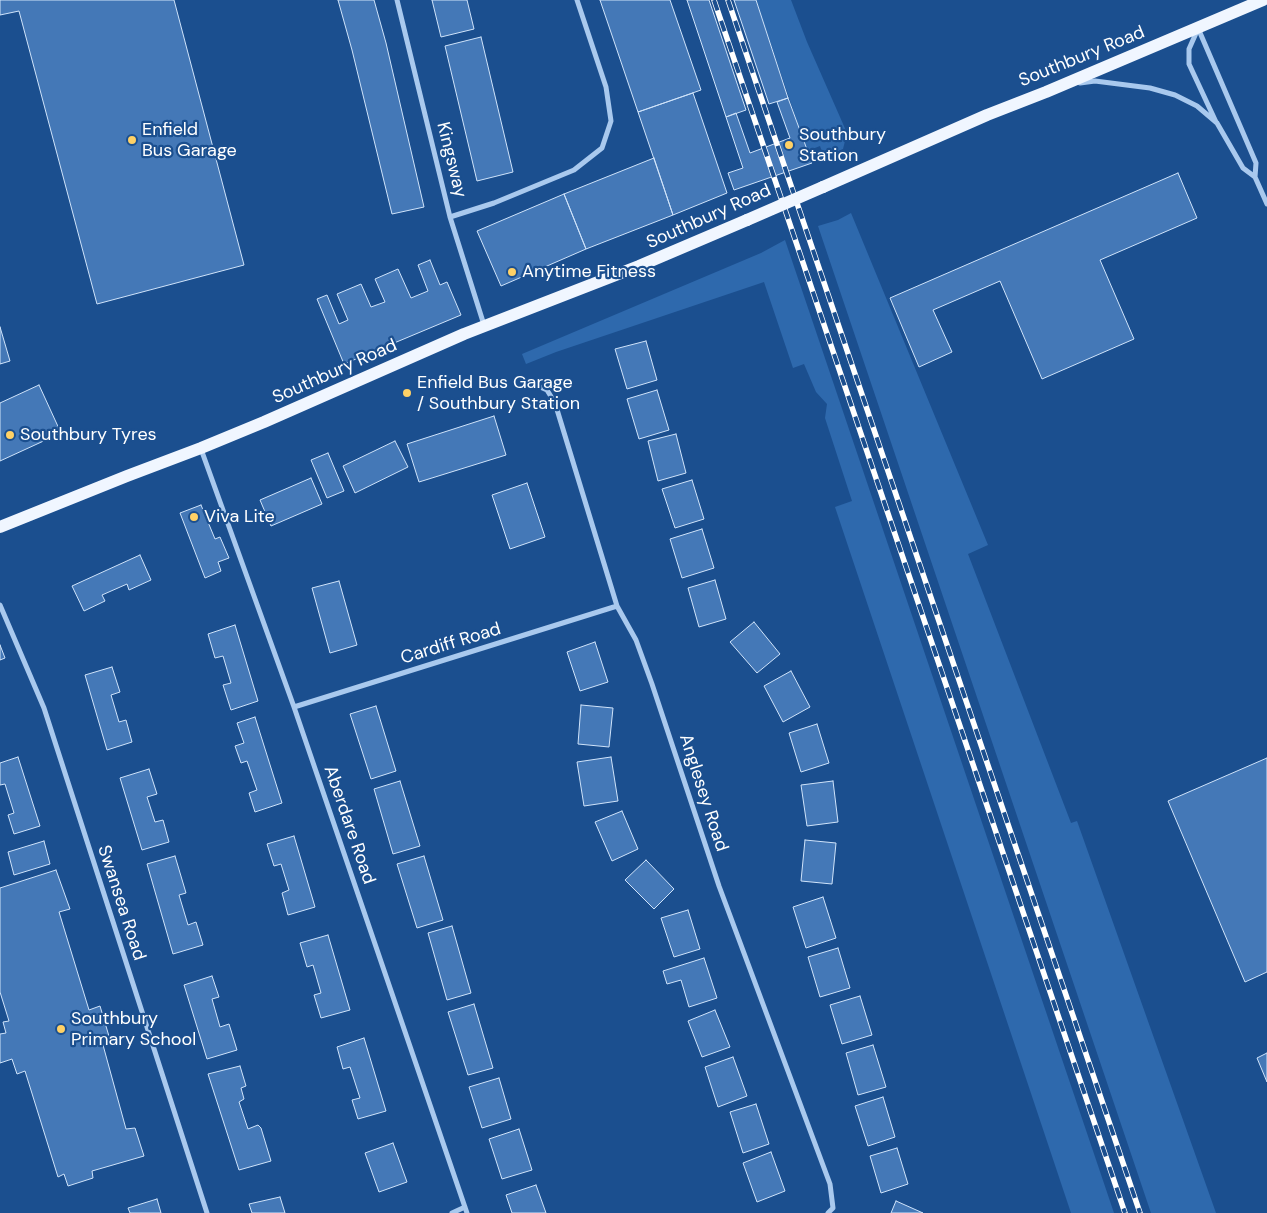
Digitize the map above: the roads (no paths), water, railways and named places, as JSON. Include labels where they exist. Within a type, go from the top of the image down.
[{"type":"main road","name":"Southbury Road","points":[[0,527],[264,422],[484,325],[639,266],[987,115],[1263,0]]},
{"type":"street","name":"Kingsway","points":[[397,0],[450,217],[484,325]]},
{"type":"street","points":[[450,217],[494,203],[574,170],[602,148],[611,121],[606,87],[577,0]]},
{"type":"street","points":[[1198,28],[1189,49],[1189,64],[1217,124],[1244,168],[1256,177]]},
{"type":"street","points":[[1198,28],[1256,164],[1256,177],[1267,204]]},
{"type":"street","points":[[1060,86],[1095,81],[1150,88],[1175,95],[1197,106],[1217,124]]},
{"type":"street","name":"Anglesey Road","points":[[538,386],[547,390],[555,403],[617,606],[636,640],[718,886],[830,1184],[833,1208],[828,1213]]},
{"type":"street","name":"Aberdare Road","points":[[201,448],[294,707],[467,1213]]},
{"type":"street","name":"Swansea Road","points":[[0,605],[44,708],[207,1213]]},
{"type":"street","name":"Cardiff Road","points":[[294,707],[617,606]]},
{"type":"street","points":[[452,1213],[465,1207]]},
{"type":"railway","points":[[714,0],[1125,1213]]},
{"type":"railway","points":[[728,0],[1140,1213]]},
{"type":"place","name":"Enfield Bus Garage","points":[[132,140]]},
{"type":"place","name":"Southbury Station","points":[[789,145]]},
{"type":"place","name":"Anytime Fitness","points":[[512,272]]},
{"type":"place","name":"Enfield Bus Garage / Southbury Station","points":[[407,393]]},
{"type":"place","name":"Southbury Tyres","points":[[10,435]]},
{"type":"place","name":"Viva Lite","points":[[194,517]]},
{"type":"place","name":"Southbury Primary School","points":[[61,1029]]}]
